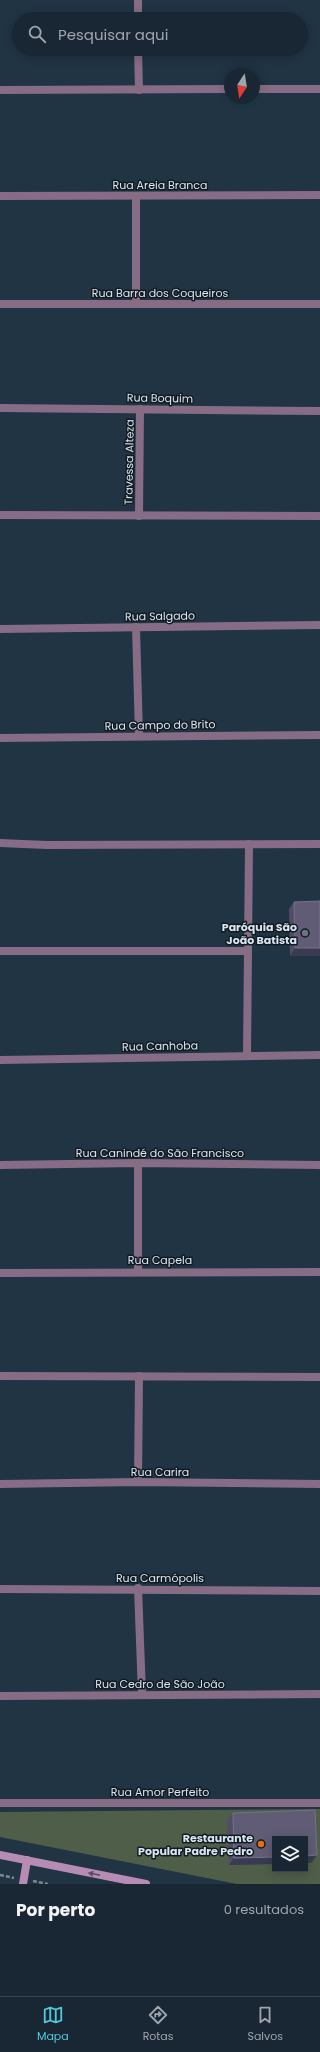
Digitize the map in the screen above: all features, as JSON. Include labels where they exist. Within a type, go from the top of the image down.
[{"type":"main road","points":[[0,1855],[146,1884]]},
{"type":"main road","points":[[23,1884],[27,1860]]},
{"type":"street","points":[[138,0],[138,12]]},
{"type":"street","points":[[138,56],[139,90]]},
{"type":"street","points":[[0,90],[224,89]]},
{"type":"street","points":[[260,89],[320,89]]},
{"type":"street","name":"Rua Areia Branca","points":[[0,196],[320,195]]},
{"type":"street","points":[[136,196],[136,303]]},
{"type":"street","name":"Rua Barra dos Coqueiros","points":[[0,304],[320,304]]},
{"type":"street","name":"Rua Boquim","points":[[0,408],[320,411]]},
{"type":"street","name":"Travessa Alteza","points":[[139,516],[140,409]]},
{"type":"street","points":[[0,515],[320,516]]},
{"type":"street","name":"Rua Salgado","points":[[0,629],[320,626]]},
{"type":"street","points":[[136,627],[139,736]]},
{"type":"street","name":"Rua Campo do Brito","points":[[0,738],[320,735]]},
{"type":"street","points":[[0,843],[47,845],[320,844]]},
{"type":"street","points":[[247,1055],[249,844]]},
{"type":"street","points":[[0,951],[248,951]]},
{"type":"street","name":"Rua Canhoba","points":[[0,1060],[320,1055]]},
{"type":"street","points":[[138,1163],[138,1271]]},
{"type":"street","name":"Rua Canindé do São Francisco","points":[[0,1165],[138,1163],[320,1165]]},
{"type":"street","name":"Rua Capela","points":[[0,1273],[138,1271],[320,1272]]},
{"type":"street","points":[[0,1376],[320,1377]]},
{"type":"street","points":[[138,1482],[139,1376]]},
{"type":"street","name":"Rua Carira","points":[[0,1484],[138,1482],[320,1484]]},
{"type":"street","points":[[138,1588],[142,1694]]},
{"type":"street","name":"Rua Carmópolis","points":[[0,1589],[138,1588],[320,1591]]},
{"type":"street","name":"Rua Cedro de São João","points":[[0,1696],[320,1694]]},
{"type":"street","name":"Rua Amor Perfeito","points":[[0,1803],[320,1803]]},
{"type":"green space","points":[[320,1809],[320,1884],[237,1884],[0,1837],[0,1812]]},
{"type":"building","name":"Paróquia São João Batista","points":[[320,901],[320,948],[295,948],[294,902]]},
{"type":"building","points":[[315,1810],[317,1855],[308,1856],[308,1836],[272,1836],[272,1857],[234,1858],[233,1813]]},
{"type":"place","name":"Paróquia São João Batista","points":[[305,933]]},
{"type":"place","name":"Restaurante Popular Padre Pedro","points":[[261,1844]]}]
